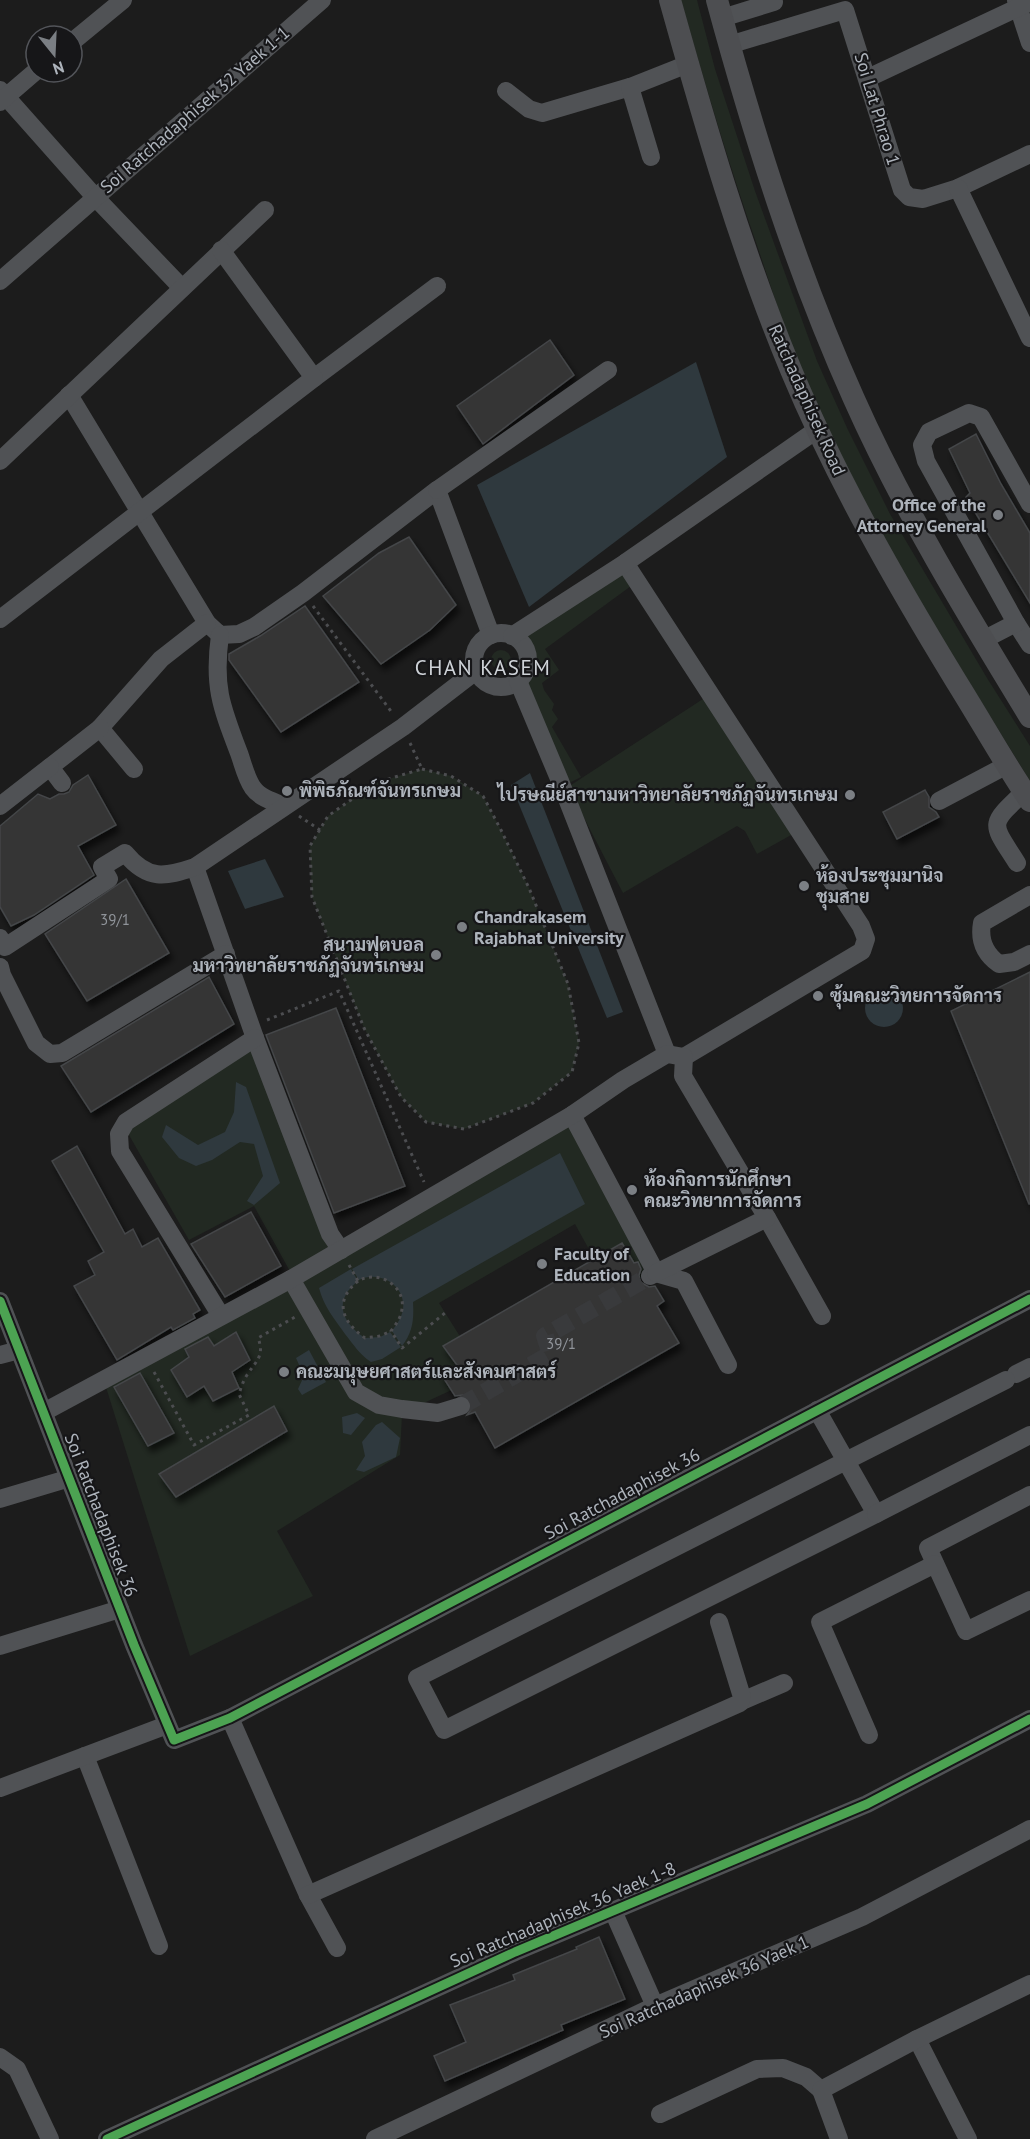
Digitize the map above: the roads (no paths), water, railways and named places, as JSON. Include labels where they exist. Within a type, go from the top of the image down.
[{"type":"main road","name":"Ratchadaphisek Road","points":[[670,0],[714,159],[766,308],[818,429],[869,532],[936,649],[1027,796]]},
{"type":"main road","points":[[720,9],[763,158],[792,246],[854,400],[895,483],[983,640],[1030,717]]},
{"type":"street","points":[[84,32],[123,0]]},
{"type":"street","name":"Soi Ratchadaphisek 32 Yaek 1-1","points":[[0,281],[322,0]]},
{"type":"street","points":[[720,9],[774,2]]},
{"type":"street","points":[[868,78],[1022,3],[1030,43]]},
{"type":"street","name":"Soi Lat Phrao 1","points":[[729,45],[845,10],[902,190],[909,197],[923,199],[958,188],[1030,154]]},
{"type":"street","points":[[506,91],[529,109],[542,113],[630,87],[688,64]]},
{"type":"street","points":[[24,80],[2,96],[182,288]]},
{"type":"street","points":[[630,87],[651,157]]},
{"type":"street","points":[[958,188],[1030,338]]},
{"type":"street","points":[[0,461],[265,210]]},
{"type":"street","points":[[221,250],[314,378]]},
{"type":"street","points":[[0,619],[437,286]]},
{"type":"street","points":[[210,625],[239,634],[254,627],[437,490],[608,370]]},
{"type":"street","points":[[69,395],[210,625],[222,710],[246,774],[254,789],[264,797],[285,806]]},
{"type":"street","points":[[1030,504],[981,417],[969,413],[929,432],[922,445],[926,461],[1030,645]]},
{"type":"street","points":[[512,636],[625,563],[818,429]]},
{"type":"street","points":[[437,490],[491,635]]},
{"type":"street","points":[[44,1412],[291,1279],[572,1115],[623,1080],[676,1055],[862,951],[866,939],[861,926],[625,563]]},
{"type":"street","points":[[983,640],[1016,623]]},
{"type":"street","points":[[0,806],[100,728],[161,659],[210,625]]},
{"type":"street","points":[[491,635],[512,636],[525,648],[528,656],[524,674],[511,685],[495,686],[481,678],[477,670],[474,662],[478,646],[491,635]]},
{"type":"street","points":[[2,947],[109,879],[102,867],[125,853],[134,864],[148,871],[169,876],[195,867],[403,728],[477,670]]},
{"type":"street","points":[[518,681],[683,1076],[822,1316]]},
{"type":"street","points":[[100,728],[134,769]]},
{"type":"street","points":[[939,801],[1007,765]]},
{"type":"street","points":[[50,768],[62,783]]},
{"type":"street","points":[[1017,863],[999,834],[996,824],[1000,813],[1027,796]]},
{"type":"street","points":[[195,867],[253,1032],[330,1234],[341,1250]]},
{"type":"street","points":[[1030,895],[982,923],[980,936],[990,957],[999,964],[1014,962],[1030,954]]},
{"type":"street","points":[[0,967],[36,1042],[50,1054],[62,1053],[226,954]]},
{"type":"street","points":[[221,1316],[120,1151],[119,1134],[126,1122],[253,1032]]},
{"type":"street","points":[[572,1115],[653,1274]]},
{"type":"street","points":[[653,1274],[767,1218]]},
{"type":"street","points":[[653,1274],[684,1281],[728,1365]]},
{"type":"street","points":[[291,1279],[356,1392],[379,1405],[402,1409],[438,1413],[462,1406]]},
{"type":"street","name":"Soi Ratchadaphisek 36","points":[[0,1788],[85,1756],[230,1718],[1030,1299]]},
{"type":"street","name":"Soi Ratchadaphisek 36","points":[[0,1301],[170,1732]]},
{"type":"street","points":[[0,1355],[19,1350]]},
{"type":"street","points":[[1017,1374],[417,1678],[444,1731],[1030,1435]]},
{"type":"street","points":[[817,1410],[876,1514]]},
{"type":"street","points":[[0,1500],[70,1478]]},
{"type":"street","points":[[1030,1495],[928,1548],[966,1631],[1030,1600]]},
{"type":"street","points":[[869,1735],[820,1622],[935,1564]]},
{"type":"street","points":[[0,1646],[120,1609]]},
{"type":"street","points":[[719,1622],[742,1701]]},
{"type":"street","points":[[308,1895],[784,1683]]},
{"type":"street","points":[[230,1718],[308,1895],[337,1948]]},
{"type":"street","name":"Soi Ratchadaphisek 36 Yaek 1-8","points":[[106,2139],[515,1952],[867,1804],[1030,1719]]},
{"type":"street","points":[[85,1756],[159,1946]]},
{"type":"street","name":"Soi Ratchadaphisek 36 Yaek 1","points":[[375,2139],[655,2006],[862,1917],[1030,1829]]},
{"type":"street","points":[[613,1911],[655,2006]]},
{"type":"street","points":[[821,2090],[917,2039],[1030,1984]]},
{"type":"street","points":[[917,2039],[968,2139]]},
{"type":"street","points":[[0,2057],[17,2069],[50,2139]]},
{"type":"street","points":[[660,2114],[757,2069],[783,2068],[806,2077],[821,2090],[839,2139]]},
{"type":"tunnel","points":[[461,1406],[551,1354],[545,1336],[650,1276]]},
{"type":"place","name":"Office of the Attorney General","points":[[998,515]]},
{"type":"place","name":"พิพิธภัณฑ์จันทรเกษม","points":[[287,791]]},
{"type":"place","name":"ไปรษณีย์สาขามหาวิทยาลัยราชภัฏจันทรเกษม","points":[[850,795]]},
{"type":"place","name":"ห้องประชุมมานิจ ชุมสาย","points":[[804,886]]},
{"type":"place","name":"Chandrakasem Rajabhat University","points":[[462,927]]},
{"type":"place","name":"สนามฟุตบอล มหาวิทยาลัยราชภัฏจันทรเกษม","points":[[436,955]]},
{"type":"place","name":"ซุ้มคณะวิทยการจัดการ","points":[[818,996]]},
{"type":"place","name":"ห้องกิจการนักศึกษา คณะวิทยาการจัดการ","points":[[632,1190]]},
{"type":"place","name":"Faculty of Education","points":[[542,1264]]},
{"type":"place","name":"คณะมนุษยศาสตร์และสังคมศาสตร์","points":[[284,1372]]},
{"type":"district","name":"CHAN KASEM","points":[[483,668]]}]
